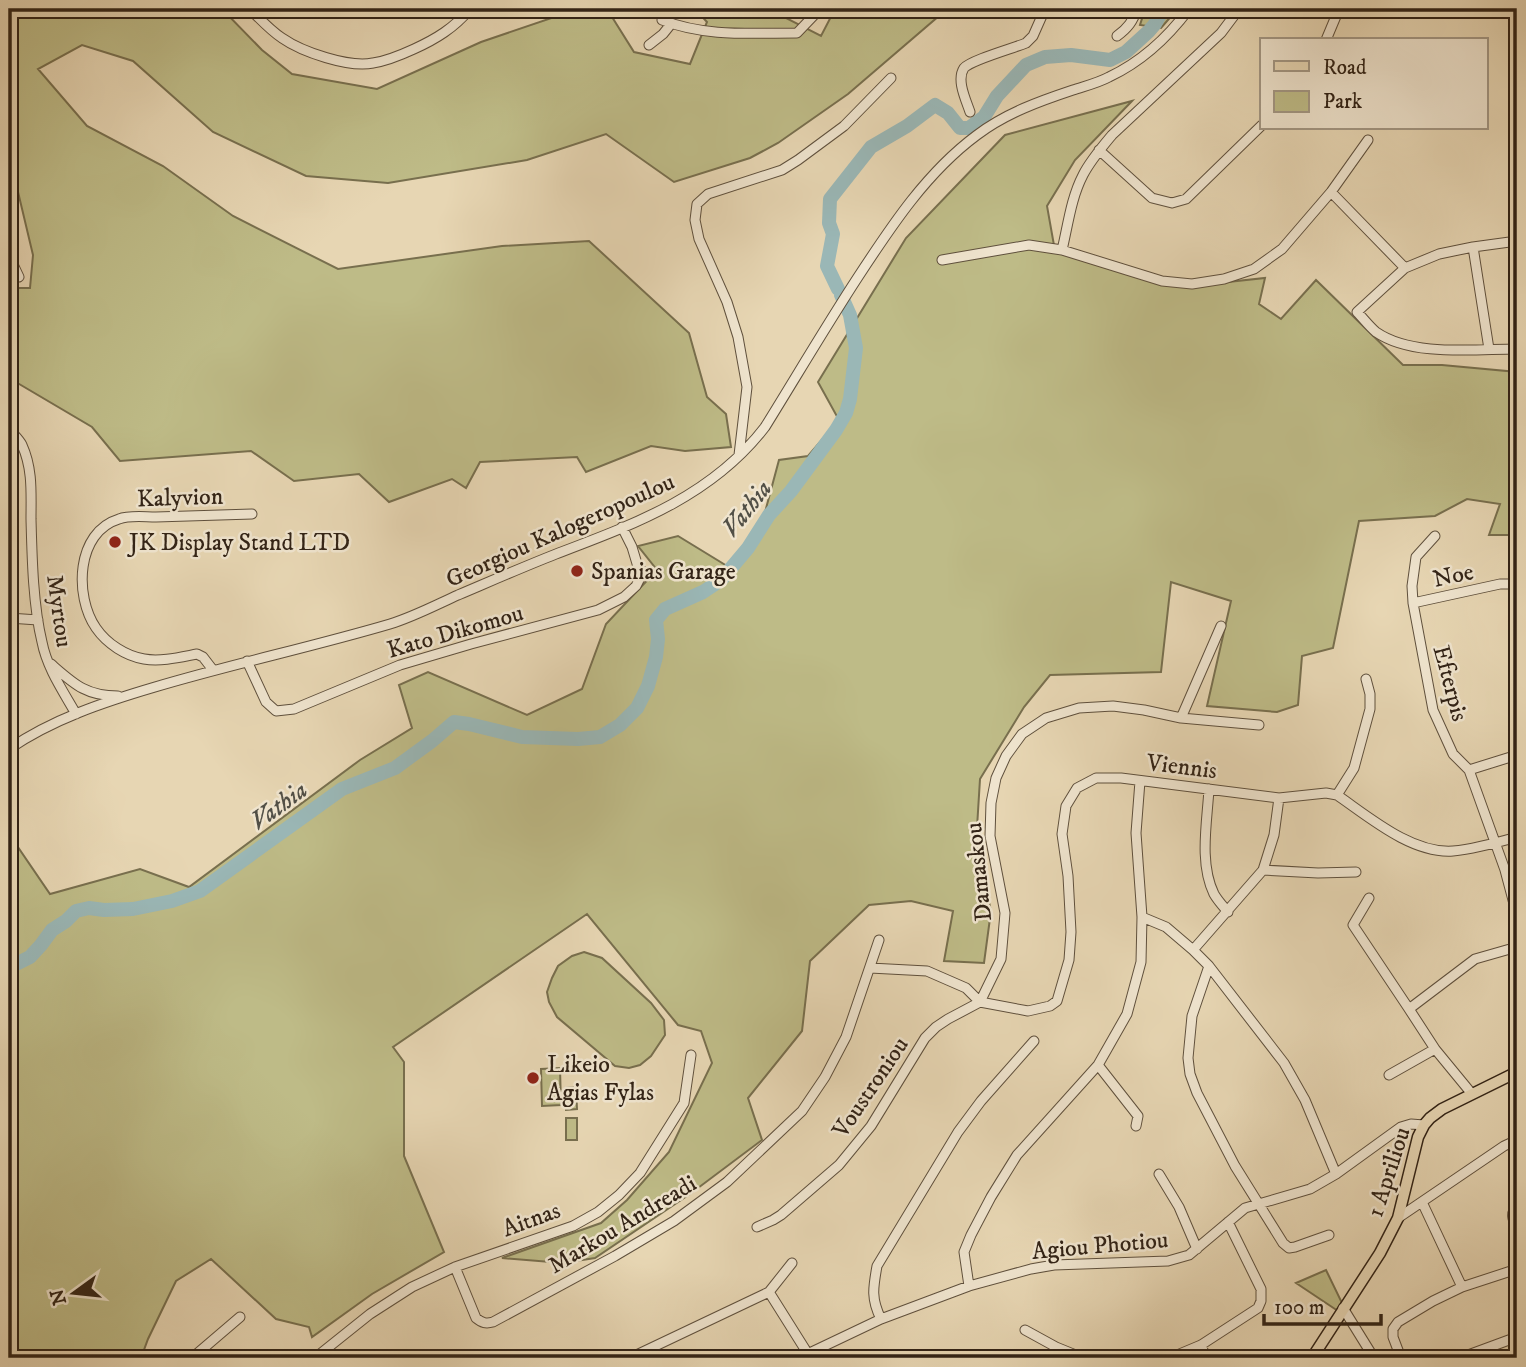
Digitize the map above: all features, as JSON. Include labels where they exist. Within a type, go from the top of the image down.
[{"type":"main road","name":"1 Apriliou","points":[[1312,1358],[1380,1254],[1398,1218],[1418,1137],[1424,1125],[1443,1110],[1517,1072]]},
{"type":"street","points":[[250,9],[283,39],[317,56],[372,64],[434,40],[458,23],[470,9]]},
{"type":"street","points":[[649,45],[663,34],[666,22],[680,28],[715,33],[796,33],[820,9]]},
{"type":"street","points":[[970,112],[961,79],[964,68],[1026,43],[1045,9]]},
{"type":"street","points":[[1117,36],[1126,30],[1137,9]]},
{"type":"street","name":"Georgiou Kalogeropoulou","points":[[9,749],[44,728],[126,696],[394,622],[622,527],[700,489],[740,455],[765,427],[884,237],[908,204],[943,165],[977,135],[1007,116],[1030,105],[1108,78],[1131,65],[1155,47],[1189,9]]},
{"type":"street","points":[[1062,250],[1072,202],[1083,175],[1099,150],[1221,33],[1239,9]]},
{"type":"street","points":[[1327,38],[1339,9]]},
{"type":"street","points":[[740,455],[747,387],[727,302],[699,239],[695,220],[697,204],[708,194],[782,170],[798,160],[844,126],[891,78]]},
{"type":"street","points":[[1099,150],[1152,198],[1172,203],[1186,199],[1260,127]]},
{"type":"street","points":[[942,260],[1029,245],[1062,250],[1162,281],[1192,284],[1224,279],[1254,269],[1282,249],[1331,192],[1368,140]]},
{"type":"street","points":[[1331,192],[1405,268]]},
{"type":"street","points":[[1517,241],[1439,254],[1405,268],[1357,312],[1377,332],[1409,346],[1433,349],[1517,349]]},
{"type":"street","points":[[1473,247],[1489,349]]},
{"type":"street","points":[[9,248],[19,277]]},
{"type":"street","name":"Myrtou","points":[[9,429],[22,444],[32,479],[31,520],[42,643],[47,661],[76,715]]},
{"type":"street","name":"Kalyvion","points":[[213,670],[203,657],[197,654],[145,659],[122,652],[108,641],[96,628],[84,596],[84,558],[97,530],[120,518],[252,514]]},
{"type":"street","name":"Kato Dikomou","points":[[247,661],[265,702],[276,711],[294,709],[400,665],[471,643],[598,610],[624,597],[636,586],[643,572],[622,527]]},
{"type":"street","name":"Efterpis","points":[[1435,536],[1416,557],[1412,586],[1433,710],[1452,754],[1469,769],[1517,912]]},
{"type":"street","name":"Noe","points":[[1413,603],[1500,584],[1517,587]]},
{"type":"street","points":[[9,618],[38,620]]},
{"type":"street","points":[[1181,718],[1221,626]]},
{"type":"street","points":[[1517,651],[1517,694]]},
{"type":"street","points":[[47,661],[69,681],[89,692],[103,696],[126,696]]},
{"type":"street","points":[[1366,678],[1370,709],[1354,768],[1336,795],[1404,840],[1427,848],[1451,851],[1517,837]]},
{"type":"street","name":"Damaskou","points":[[980,1002],[1002,959],[1005,914],[989,836],[991,803],[996,778],[1006,756],[1022,734],[1046,718],[1079,708],[1113,706],[1181,718],[1259,725]]},
{"type":"street","points":[[1469,769],[1517,755]]},
{"type":"street","name":"Viennis","points":[[980,1002],[1028,1011],[1049,1006],[1057,1001],[1069,960],[1072,932],[1062,834],[1066,806],[1077,789],[1096,778],[1121,778],[1279,798],[1326,793],[1336,795]]},
{"type":"street","points":[[969,1286],[964,1252],[991,1198],[1017,1155],[1098,1065],[1127,1014],[1141,962],[1142,917],[1136,833],[1140,781]]},
{"type":"street","points":[[1209,789],[1206,856],[1208,877],[1215,895],[1228,912]]},
{"type":"street","points":[[1194,950],[1263,870],[1274,835],[1279,798]]},
{"type":"street","points":[[1263,870],[1356,872]]},
{"type":"street","points":[[1369,898],[1353,925],[1435,1049],[1472,1094]]},
{"type":"street","points":[[1142,917],[1166,927],[1194,950],[1284,1063],[1305,1100],[1336,1174]]},
{"type":"street","name":"Markou Andreadi","points":[[455,1267],[477,1318],[488,1324],[674,1221],[727,1182],[802,1111],[825,1077],[846,1037],[879,940]]},
{"type":"street","points":[[1409,1009],[1475,959],[1517,947]]},
{"type":"street","points":[[1209,966],[1192,1016],[1188,1058],[1197,1093],[1245,1184],[1260,1203],[1283,1243],[1289,1248],[1295,1247],[1329,1235]]},
{"type":"street","points":[[870,968],[927,971],[966,988],[980,1002]]},
{"type":"street","name":"Voustroniou","points":[[757,1227],[781,1215],[839,1165],[871,1126],[925,1038],[936,1027],[980,1002]]},
{"type":"street","points":[[881,1319],[874,1305],[873,1288],[877,1266],[958,1132],[981,1101],[1034,1041]]},
{"type":"street","points":[[1389,1075],[1435,1049]]},
{"type":"street","name":"Aitnas","points":[[315,1358],[370,1314],[412,1287],[455,1267],[573,1226],[598,1212],[640,1173],[684,1103],[691,1055]]},
{"type":"street","points":[[1098,1065],[1138,1116],[1136,1126]]},
{"type":"street","name":"Agiou Photiou","points":[[804,1356],[881,1319],[969,1286],[1054,1265],[1168,1261],[1189,1255],[1245,1208],[1310,1189],[1336,1174],[1401,1127],[1411,1124],[1424,1125]]},
{"type":"street","points":[[1398,1218],[1504,1146],[1517,1140]]},
{"type":"street","points":[[1159,1174],[1197,1249]]},
{"type":"street","points":[[1422,1202],[1462,1287]]},
{"type":"street","points":[[1517,1207],[1513,1211],[1517,1230]]},
{"type":"street","points":[[1170,1358],[1201,1345],[1258,1308],[1261,1301],[1261,1289],[1228,1222]]},
{"type":"street","points":[[630,1358],[769,1292],[792,1263]]},
{"type":"street","points":[[1401,1358],[1393,1337],[1393,1329],[1398,1322],[1462,1287],[1517,1269]]},
{"type":"street","points":[[769,1292],[804,1356]]},
{"type":"street","points":[[1343,1308],[1374,1358]]},
{"type":"street","points":[[192,1358],[240,1317]]},
{"type":"street","points":[[1025,1330],[1083,1358]]},
{"type":"street","points":[[1460,1358],[1517,1337]]},
{"type":"street","points":[[1201,1345],[1206,1358]]},
{"type":"green space","points":[[9,9],[222,9],[262,50],[292,74],[377,89],[481,42],[578,9],[607,9],[634,52],[690,64],[707,22],[695,9],[776,9],[776,13],[821,36],[835,9],[939,9],[940,15],[848,94],[778,143],[750,158],[674,182],[606,134],[527,160],[388,183],[306,176],[213,132],[133,61],[82,45],[38,69],[87,126],[163,166],[233,216],[338,269],[502,246],[589,241],[689,333],[707,397],[726,414],[731,447],[685,451],[651,446],[586,472],[577,457],[480,462],[466,488],[452,479],[389,502],[359,474],[294,481],[251,451],[120,461],[92,427],[9,378],[9,288],[30,288],[33,255],[9,154]]},
{"type":"green space","points":[[1145,9],[1170,9],[1174,13],[1161,28],[1140,25]]},
{"type":"green space","points":[[1132,101],[1075,160],[1047,206],[1055,251],[1182,287],[1265,278],[1259,304],[1281,319],[1316,280],[1403,365],[1442,365],[1517,372],[1517,535],[1489,535],[1500,504],[1467,499],[1435,516],[1359,521],[1333,648],[1302,656],[1298,705],[1277,712],[1207,706],[1231,601],[1171,582],[1161,672],[1050,675],[1024,707],[980,779],[976,844],[991,911],[984,963],[944,961],[953,911],[911,901],[869,905],[810,961],[802,1031],[748,1098],[762,1140],[690,1194],[595,1258],[563,1263],[502,1258],[601,1223],[627,1200],[669,1152],[712,1063],[701,1031],[678,1025],[587,914],[393,1047],[404,1062],[404,1156],[444,1252],[372,1294],[312,1337],[309,1327],[276,1319],[211,1259],[176,1281],[141,1358],[9,1358],[9,834],[50,894],[140,869],[189,887],[360,760],[412,728],[399,685],[428,672],[527,715],[582,689],[606,624],[657,570],[638,546],[678,536],[732,569],[757,542],[779,460],[808,456],[839,420],[818,382],[906,238],[1005,135]]},
{"type":"green space","points":[[584,952],[602,958],[651,1003],[664,1020],[665,1035],[651,1056],[640,1065],[629,1068],[615,1066],[557,1017],[549,1002],[547,992],[558,966],[572,956]]},
{"type":"green space","points":[[560,1068],[561,1105],[542,1106],[541,1069]]},
{"type":"green space","points":[[576,1087],[577,1109],[566,1110],[565,1088]]},
{"type":"green space","points":[[566,1118],[577,1118],[577,1140],[566,1140]]},
{"type":"green space","points":[[1326,1270],[1343,1305],[1338,1311],[1296,1283]]},
{"type":"waterway","name":"Vathia","points":[[838,289],[827,266],[833,234],[829,223],[830,199],[871,147],[907,126],[935,105],[948,113],[960,128],[969,128],[984,117],[997,96],[1026,65],[1045,57],[1071,55],[1110,60],[1126,52],[1149,31],[1163,9]]},
{"type":"waterway","name":"Vathia","points":[[838,289],[841,295]]},
{"type":"waterway","name":"Vathia","points":[[9,966],[30,957],[52,930],[76,911],[89,908],[133,909],[172,901],[200,891],[342,789],[395,768],[454,722],[522,737],[578,739],[600,737],[620,725],[637,708],[648,686],[656,657],[656,620],[665,609],[703,592],[721,580],[748,548],[769,515],[791,491],[846,413],[856,348],[850,315],[841,295]]},
{"type":"place","name":"JK Display Stand LTD","points":[[115,542]]},
{"type":"place","name":"Spanias Garage","points":[[577,571]]},
{"type":"place","name":"Likeio Agias Fylas","points":[[533,1078]]}]
